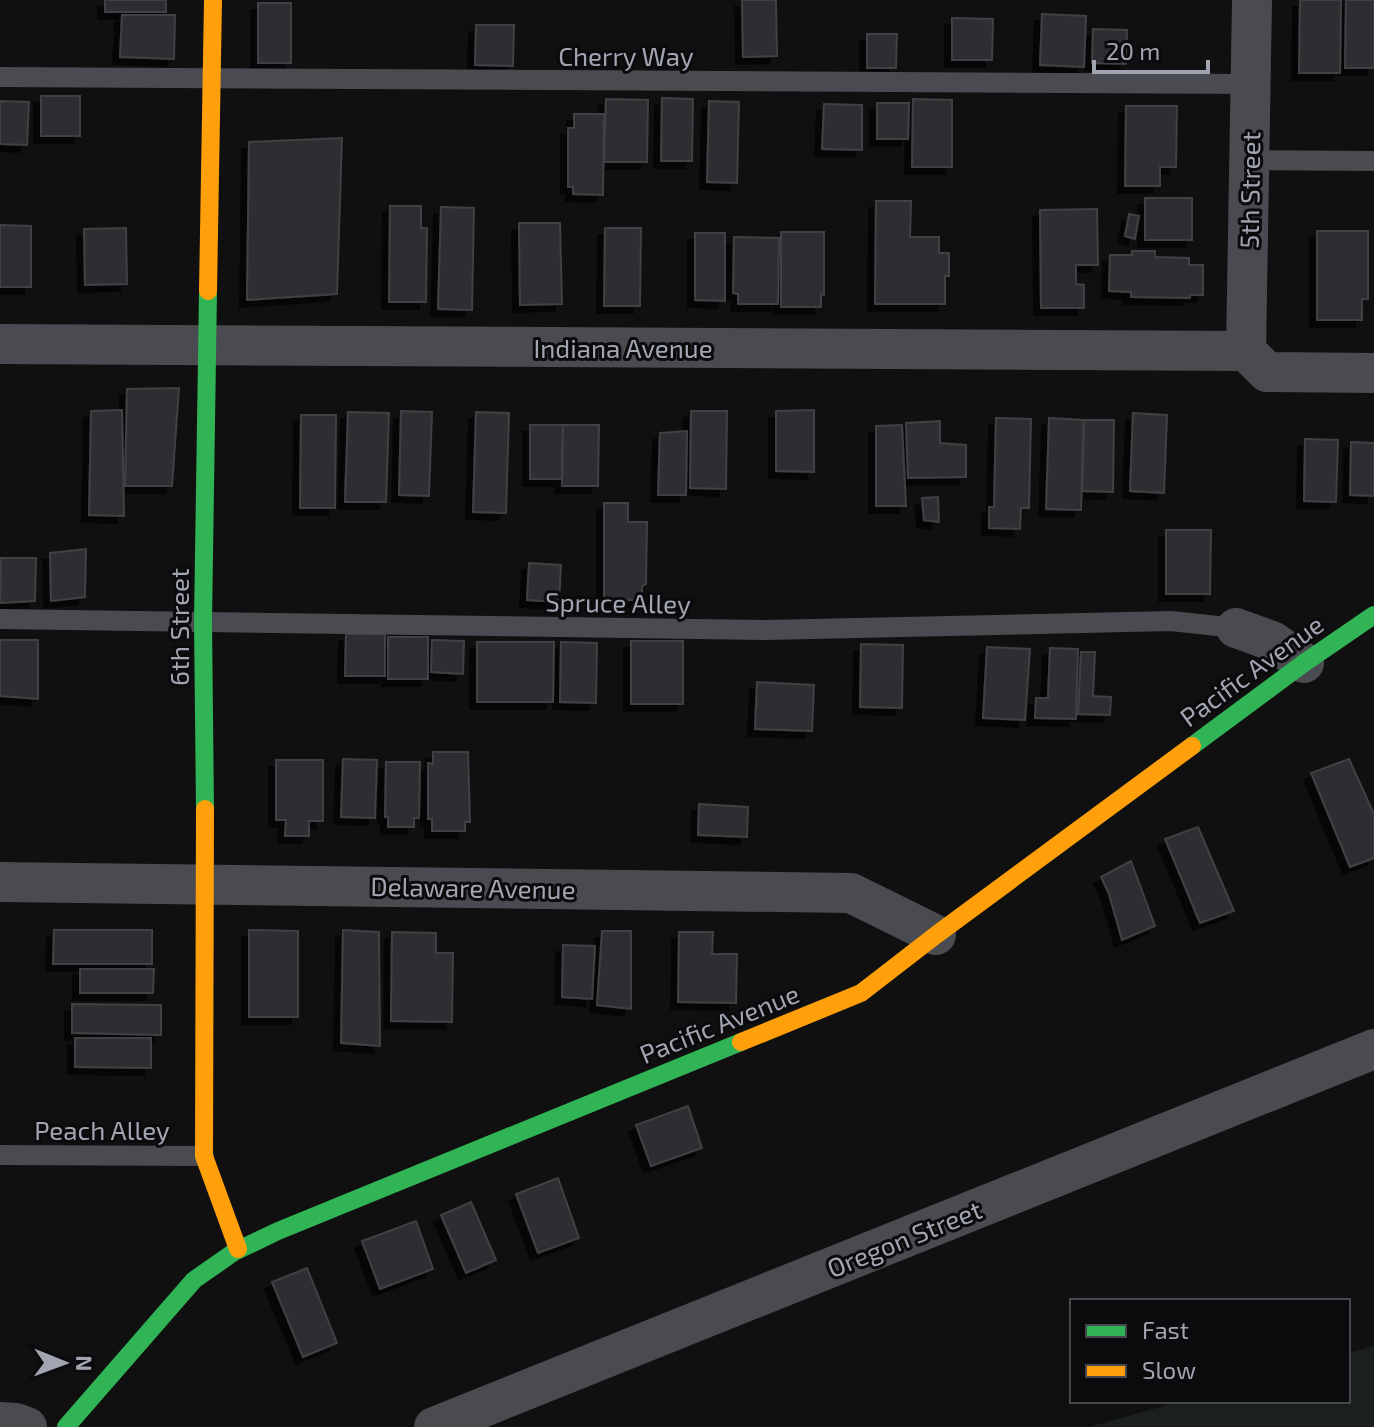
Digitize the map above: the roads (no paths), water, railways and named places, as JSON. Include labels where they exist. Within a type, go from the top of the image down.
[{"type":"street","name":"6th Street","points":[[213,0],[203,621],[206,884],[204,1156],[238,1249]]},
{"type":"street","name":"5th Street","points":[[1252,0],[1250,160],[1256,361]]},
{"type":"street","name":"Indiana Avenue","points":[[0,344],[1256,361],[1374,373]]},
{"type":"street","name":"Pacific Avenue","points":[[66,1427],[194,1280],[215,1262],[238,1249],[861,993],[1304,663],[1374,615]]},
{"type":"street","points":[[1236,628],[1272,641],[1304,663]]},
{"type":"street","name":"Delaware Avenue","points":[[0,882],[851,893],[936,935]]},
{"type":"street","name":"Oregon Street","points":[[434,1427],[1374,1049]]},
{"type":"street","points":[[0,1422],[27,1427]]},
{"type":"lane","name":"Cherry Way","points":[[0,77],[1252,84]]},
{"type":"lane","points":[[1250,160],[1374,161]]},
{"type":"lane","name":"Spruce Alley","points":[[0,619],[765,630],[1171,621],[1236,628]]},
{"type":"lane","name":"Peach Alley","points":[[0,1155],[204,1156]]}]
